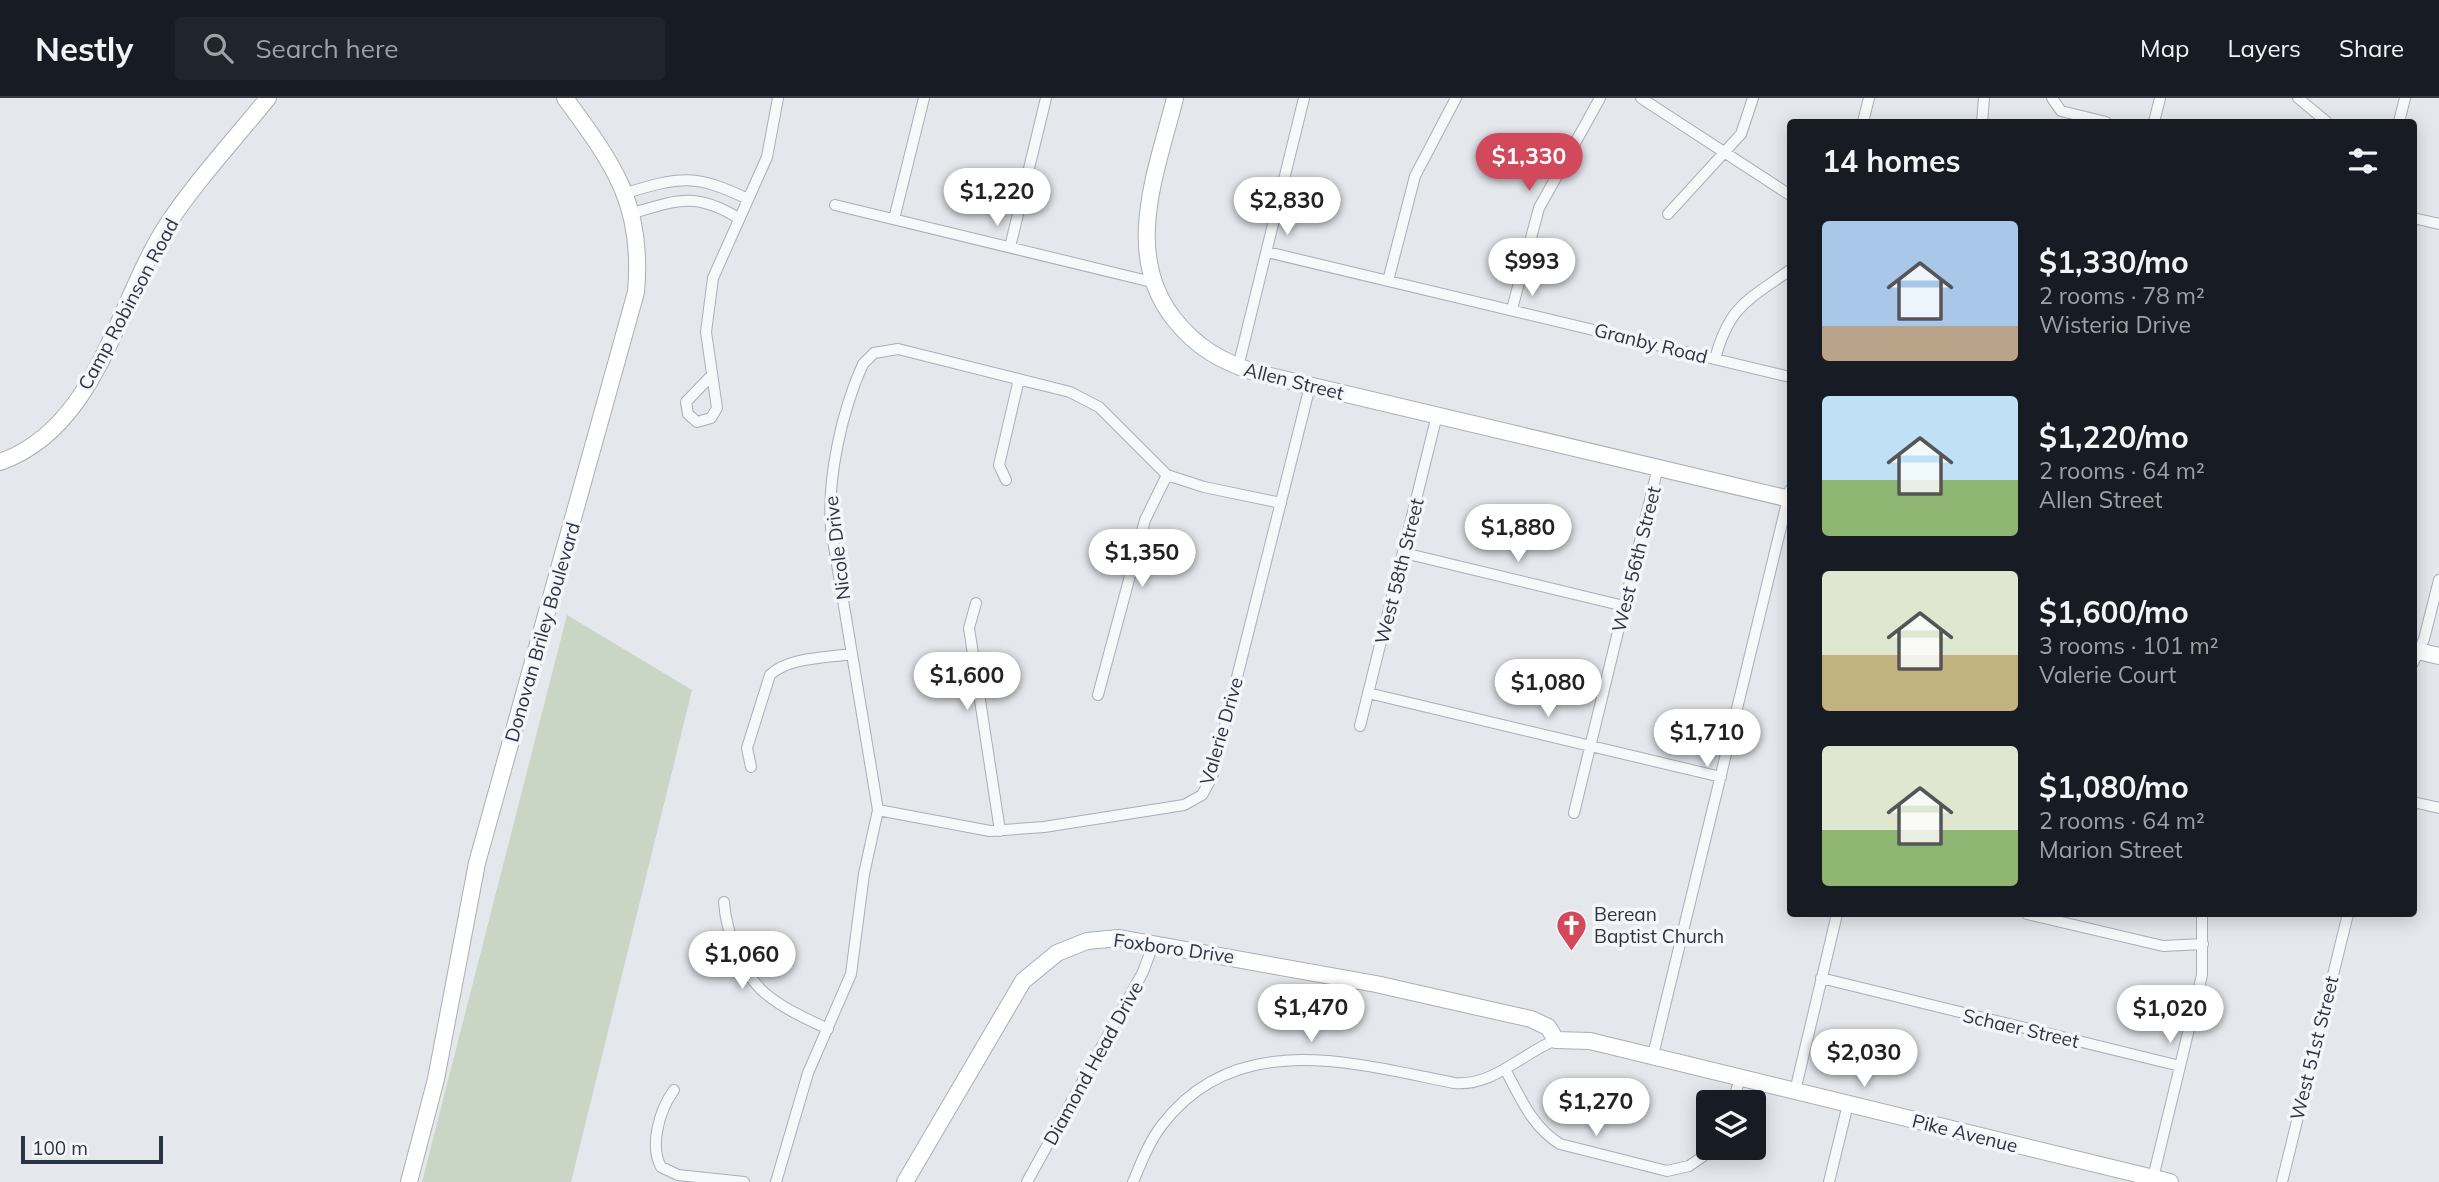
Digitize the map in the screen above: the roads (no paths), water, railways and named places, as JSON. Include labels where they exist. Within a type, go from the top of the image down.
[{"type":"street","name":"Camp Robinson Road","points":[[0,462],[24,451],[69,412],[97,364],[165,229],[268,98]]},
{"type":"street","name":"Donovan Briley Boulevard","points":[[409,1182],[436,1079],[477,863],[633,311],[638,264],[633,213],[626,193],[596,140],[565,98]]},
{"type":"street","points":[[711,376],[706,332],[709,297],[720,257],[766,157],[778,98]]},
{"type":"street","points":[[894,219],[925,98]]},
{"type":"street","points":[[1010,247],[1046,98]]},
{"type":"street","points":[[835,205],[1152,282],[1146,248],[1146,217],[1174,98]]},
{"type":"street","points":[[1238,367],[1304,98]]},
{"type":"street","points":[[1388,281],[1415,176],[1455,98]]},
{"type":"street","points":[[1512,309],[1539,208],[1600,98]]},
{"type":"street","points":[[1641,98],[1787,193]]},
{"type":"street","points":[[1668,214],[1724,154],[1745,127],[1753,98]]},
{"type":"street","points":[[1864,119],[1869,98]]},
{"type":"street","points":[[1982,119],[1984,98]]},
{"type":"street","points":[[2052,98],[2061,111],[2094,119]]},
{"type":"street","points":[[2155,119],[2160,98]]},
{"type":"street","points":[[2298,98],[2322,119]]},
{"type":"street","points":[[2400,119],[2405,98]]},
{"type":"street","points":[[626,193],[690,178],[709,181],[748,199]]},
{"type":"street","points":[[673,181],[675,201]]},
{"type":"street","points":[[705,201],[709,181]]},
{"type":"street","points":[[633,213],[675,201],[705,201],[738,218]]},
{"type":"street","points":[[2417,219],[2439,224]]},
{"type":"street","name":"Granby Road","points":[[1267,251],[1787,376]]},
{"type":"street","points":[[1715,359],[1729,318],[1787,272]]},
{"type":"street","name":"Allen Street","points":[[1152,282],[1170,313],[1190,339],[1214,356],[1238,367],[1310,386],[1787,495]]},
{"type":"street","name":"Nicole Drive","points":[[776,1182],[792,1117],[854,962],[864,874],[878,810],[851,654],[829,496],[834,463],[863,364],[874,353],[898,349],[1070,392],[1099,407],[1167,475],[1204,487],[1281,503]]},
{"type":"street","points":[[1006,480],[1000,460],[1019,379]]},
{"type":"street","name":"Valerie Drive","points":[[878,810],[972,829],[1000,831],[1184,806],[1205,793],[1212,777],[1310,386]]},
{"type":"street","name":"West 58th Street","points":[[1360,726],[1437,415]]},
{"type":"street","name":"West 56th Street","points":[[1574,813],[1658,467]]},
{"type":"street","points":[[1098,695],[1145,520],[1167,475]]},
{"type":"street","points":[[1653,1055],[1787,508]]},
{"type":"street","points":[[1404,553],[1624,606]]},
{"type":"street","points":[[2417,651],[2424,639],[2439,580]]},
{"type":"street","points":[[976,603],[970,628],[1000,831]]},
{"type":"street","points":[[751,767],[747,748],[770,675],[780,667],[795,663],[851,654]]},
{"type":"street","points":[[2417,655],[2439,656]]},
{"type":"street","points":[[1368,693],[1721,777]]},
{"type":"street","points":[[2417,803],[2439,808]]},
{"type":"street","points":[[724,902],[733,941],[758,986],[773,999],[828,1029]]},
{"type":"street","points":[[1795,1091],[1836,917]]},
{"type":"street","points":[[2040,917],[2154,944],[2203,944]]},
{"type":"street","points":[[2153,1178],[2202,975],[2202,917]]},
{"type":"street","name":"West 51st Street","points":[[2282,1182],[2347,917]]},
{"type":"street","name":"Foxboro Drive","points":[[905,1182],[1006,1006],[1036,968],[1057,953],[1087,941],[1119,938],[1154,942],[1376,984],[1540,1023],[1553,1033],[1556,1040]]},
{"type":"street","name":"Diamond Head Drive","points":[[1027,1182],[1143,972],[1154,942]]},
{"type":"street","name":"Schaer Street","points":[[1821,978],[2180,1066]]},
{"type":"street","points":[[1133,1182],[1152,1140],[1180,1106],[1212,1083],[1255,1064],[1287,1058],[1344,1061],[1459,1084],[1484,1079],[1556,1040]]},
{"type":"street","name":"Pike Avenue","points":[[1556,1040],[1590,1041],[1653,1055],[2170,1182]]},
{"type":"street","points":[[1505,1069],[1530,1116],[1549,1137],[1560,1144],[1667,1171],[1689,1166],[1698,1160]]},
{"type":"street","points":[[1736,1090],[1740,1078]]},
{"type":"street","points":[[674,1090],[663,1108],[656,1142],[660,1167],[678,1175],[744,1182]]},
{"type":"street","points":[[1829,1182],[1848,1104]]},
{"type":"place","name":"Berean Baptist Church","points":[[1571,952]]}]
